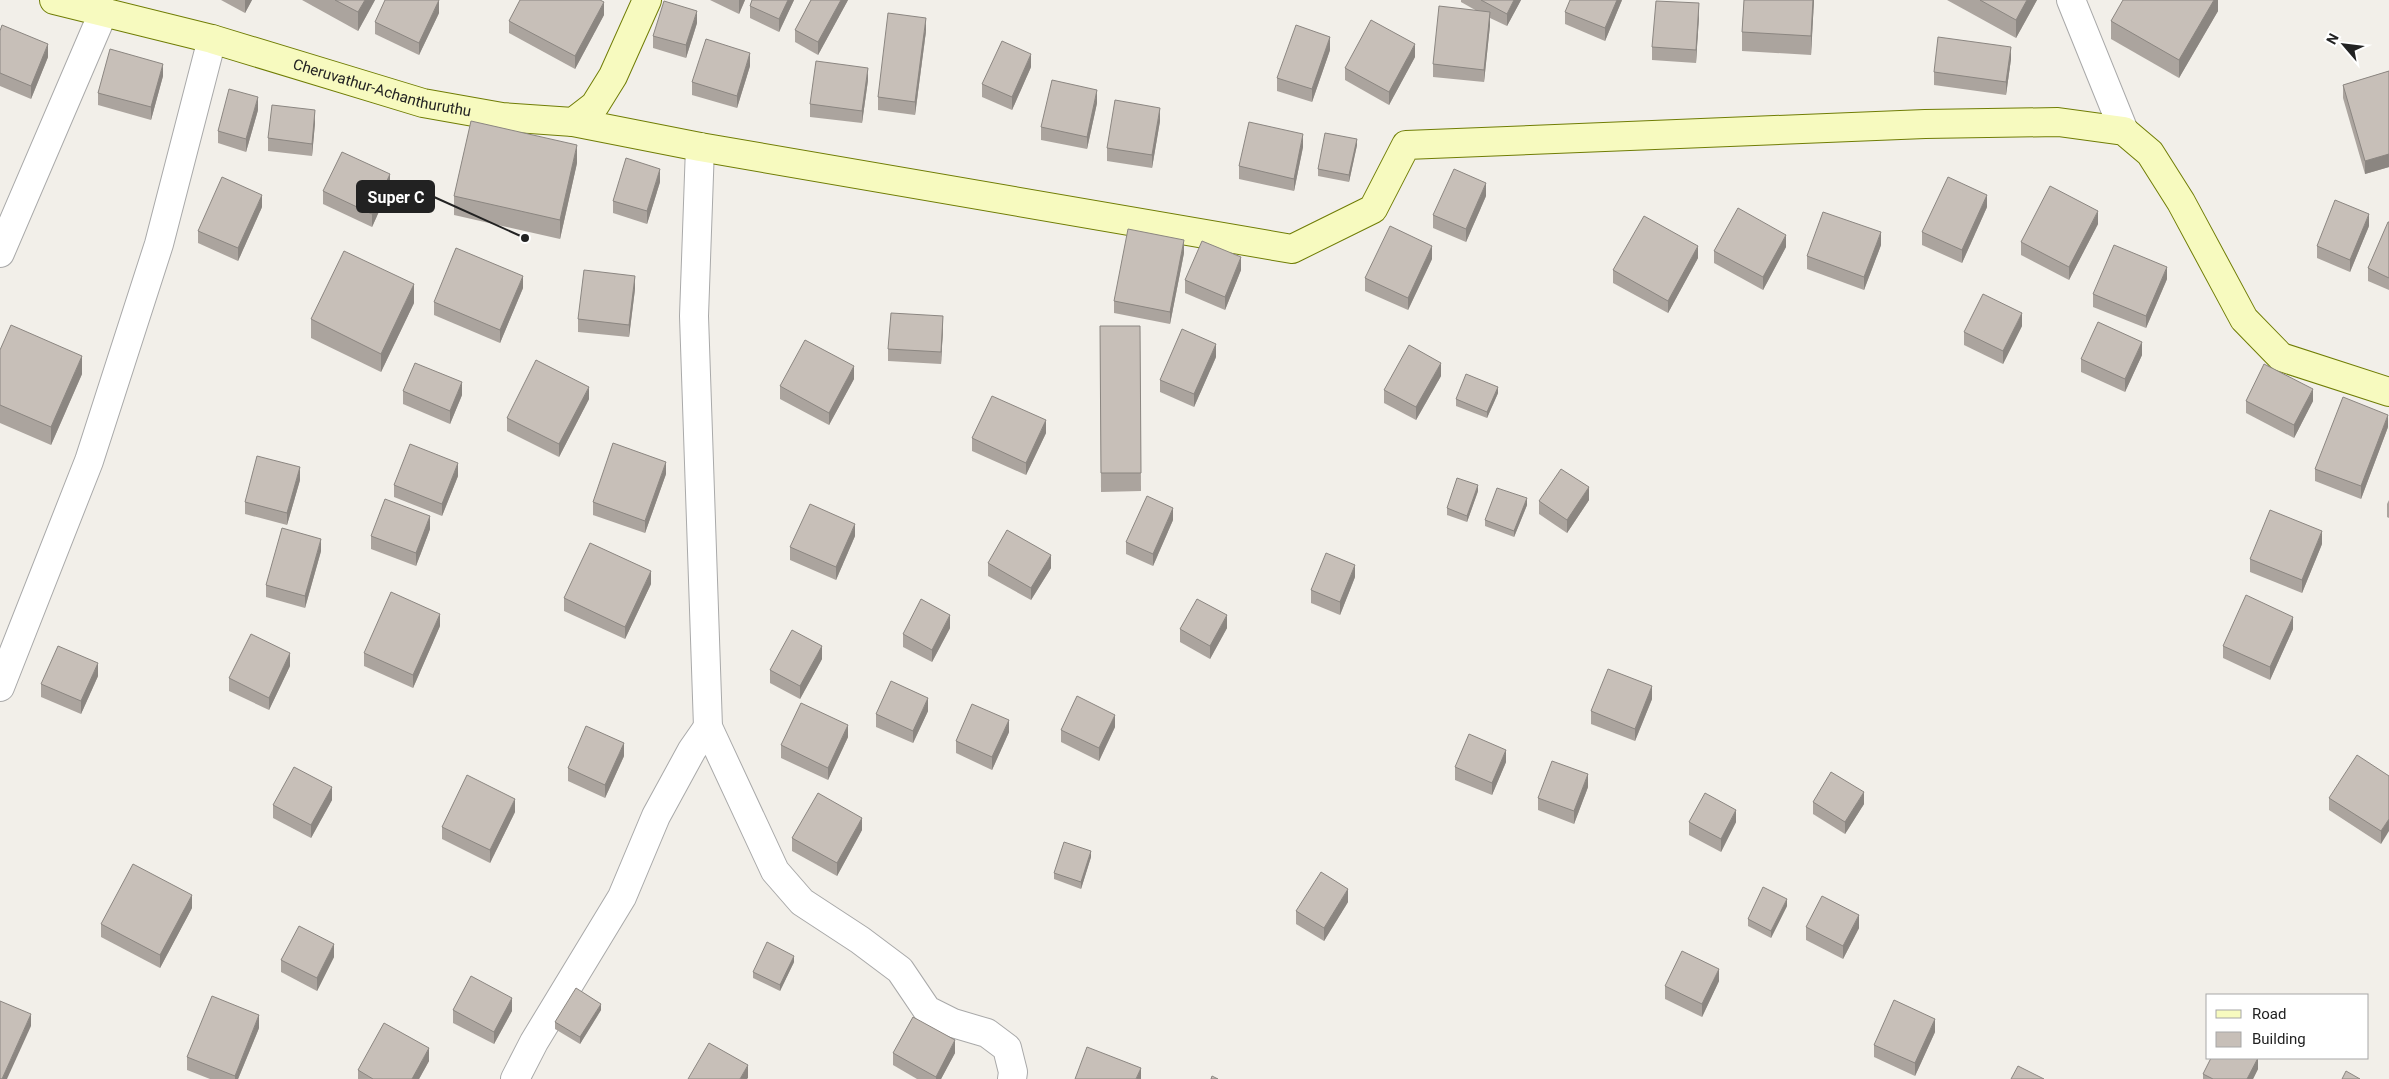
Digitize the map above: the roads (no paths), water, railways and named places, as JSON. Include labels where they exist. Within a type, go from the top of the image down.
[{"type":"street","name":"Cheruvathur-Achanthuruthu","points":[[54,0],[212,39],[423,103],[502,117],[573,122],[700,147],[1292,249],[1374,209],[1406,145],[1925,124],[2058,122],[2124,131]]},
{"type":"street","points":[[573,122],[596,105],[613,76],[647,0]]},
{"type":"street","points":[[2071,0],[2124,131],[2150,153],[2181,202],[2244,319],[2281,357],[2389,392]]},
{"type":"street","points":[[0,253],[103,13]]},
{"type":"street","points":[[0,687],[89,461],[159,244],[212,39]]},
{"type":"street","points":[[700,147],[694,316],[708,728],[774,871],[802,902],[860,940],[900,970],[927,1010],[953,1024],[987,1033],[1007,1048],[1013,1072],[1012,1079]]},
{"type":"street","points":[[515,1079],[534,1042],[622,897],[656,816],[692,750],[708,728]]},
{"type":"place","name":"Super C","points":[[525,238]]}]
